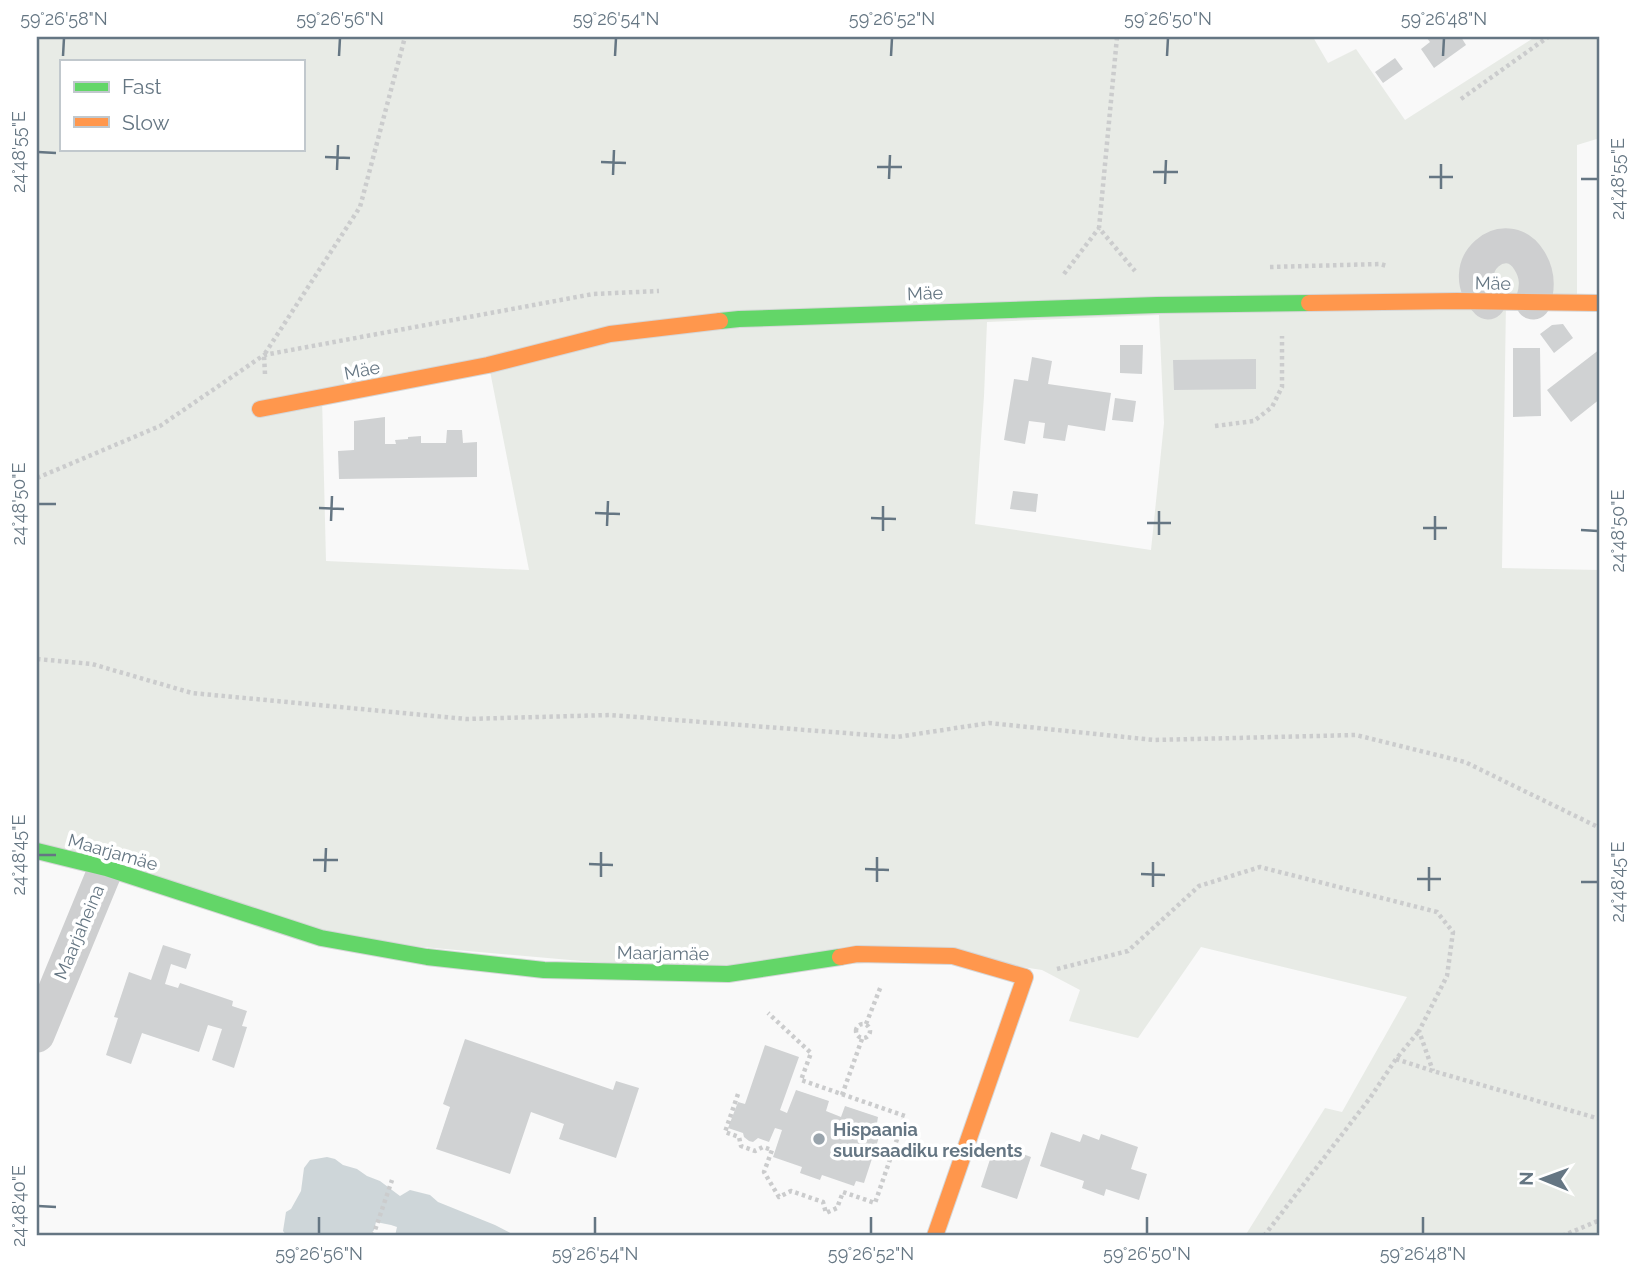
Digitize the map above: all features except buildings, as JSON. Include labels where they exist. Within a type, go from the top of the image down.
[{"type":"street","points":[[1488,302],[1477,288],[1476,273],[1486,254],[1502,246],[1514,247],[1525,253],[1534,268],[1537,287],[1533,302]]},
{"type":"street","name":"Mäe","points":[[260,409],[488,365],[610,334],[739,320],[1143,305],[1600,303]]},
{"type":"street","name":"Maarjamäe","points":[[37,851],[106,868],[321,938],[427,957],[544,970],[728,974],[857,954],[953,956],[1025,977]]},
{"type":"street","name":"Maarjaheina","points":[[37,1035],[106,868]]},
{"type":"street","points":[[935,1236],[1025,977]]},
{"type":"path","points":[[37,478],[159,426],[264,355],[360,207],[405,37]]},
{"type":"path","points":[[1063,275],[1099,228],[1117,37]]},
{"type":"path","points":[[1461,99],[1548,37]]},
{"type":"path","points":[[1099,228],[1136,272]]},
{"type":"path","points":[[1215,426],[1254,421],[1272,407],[1282,387],[1281,303]]},
{"type":"path","points":[[264,355],[266,392],[278,405]]},
{"type":"path","points":[[37,659],[92,664],[192,693],[466,719],[610,715],[897,737],[989,723],[1154,740],[1356,735],[1465,762],[1600,828]]},
{"type":"path","points":[[1025,977],[1128,951],[1199,886],[1260,867],[1437,912],[1453,932],[1447,976],[1419,1031],[1264,1236]]},
{"type":"path","points":[[738,1094],[725,1132],[739,1137],[741,1146],[755,1151],[763,1147],[772,1150],[764,1172],[779,1197],[791,1191],[822,1202],[826,1213],[837,1208],[843,1192],[875,1203],[905,1116],[801,1080],[811,1053],[768,1013]]},
{"type":"path","points":[[1419,1031],[1433,1071]]},
{"type":"path","points":[[842,1095],[862,1039]]},
{"type":"path","points":[[1396,1059],[1600,1119]]},
{"type":"path","points":[[373,1236],[392,1180]]},
{"type":"path","points":[[1562,1236],[1600,1220]]},
{"type":"shaded area","points":[[37,37],[1313,37],[1328,63],[1356,49],[1405,120],[1535,37],[1600,37],[1600,138],[1577,145],[1577,303],[1506,302],[1502,568],[1600,570],[1600,1236],[1245,1236],[1325,1108],[1342,1112],[1407,997],[1201,947],[1138,1038],[1069,1021],[1080,990],[1042,970],[953,956],[728,974],[321,938],[37,851]],"holes":[[[1159,315],[1164,423],[1151,550],[975,524],[987,322]],[[489,366],[529,570],[326,561],[322,397]]]},
{"type":"shaded area","points":[[327,1157],[380,1181],[400,1196],[410,1190],[430,1195],[438,1202],[516,1236],[395,1236],[397,1227],[376,1222],[369,1236],[287,1236],[283,1231],[286,1212],[291,1209],[301,1191],[304,1168],[310,1160]]},
{"type":"traffic: fast","points":[[720,321],[1157,305],[1309,303]]},
{"type":"traffic: fast","points":[[37,851],[106,868],[321,938],[427,957],[544,970],[728,974],[840,957]]},
{"type":"traffic: slow","points":[[1309,303],[1600,303]]},
{"type":"traffic: slow","points":[[260,409],[488,365],[610,334],[720,321]]},
{"type":"traffic: slow","points":[[840,957],[857,954],[953,956],[1025,977],[935,1236]]},
{"type":"place","name":"Hispaania suursaadiku residents","points":[[819,1139]]}]
